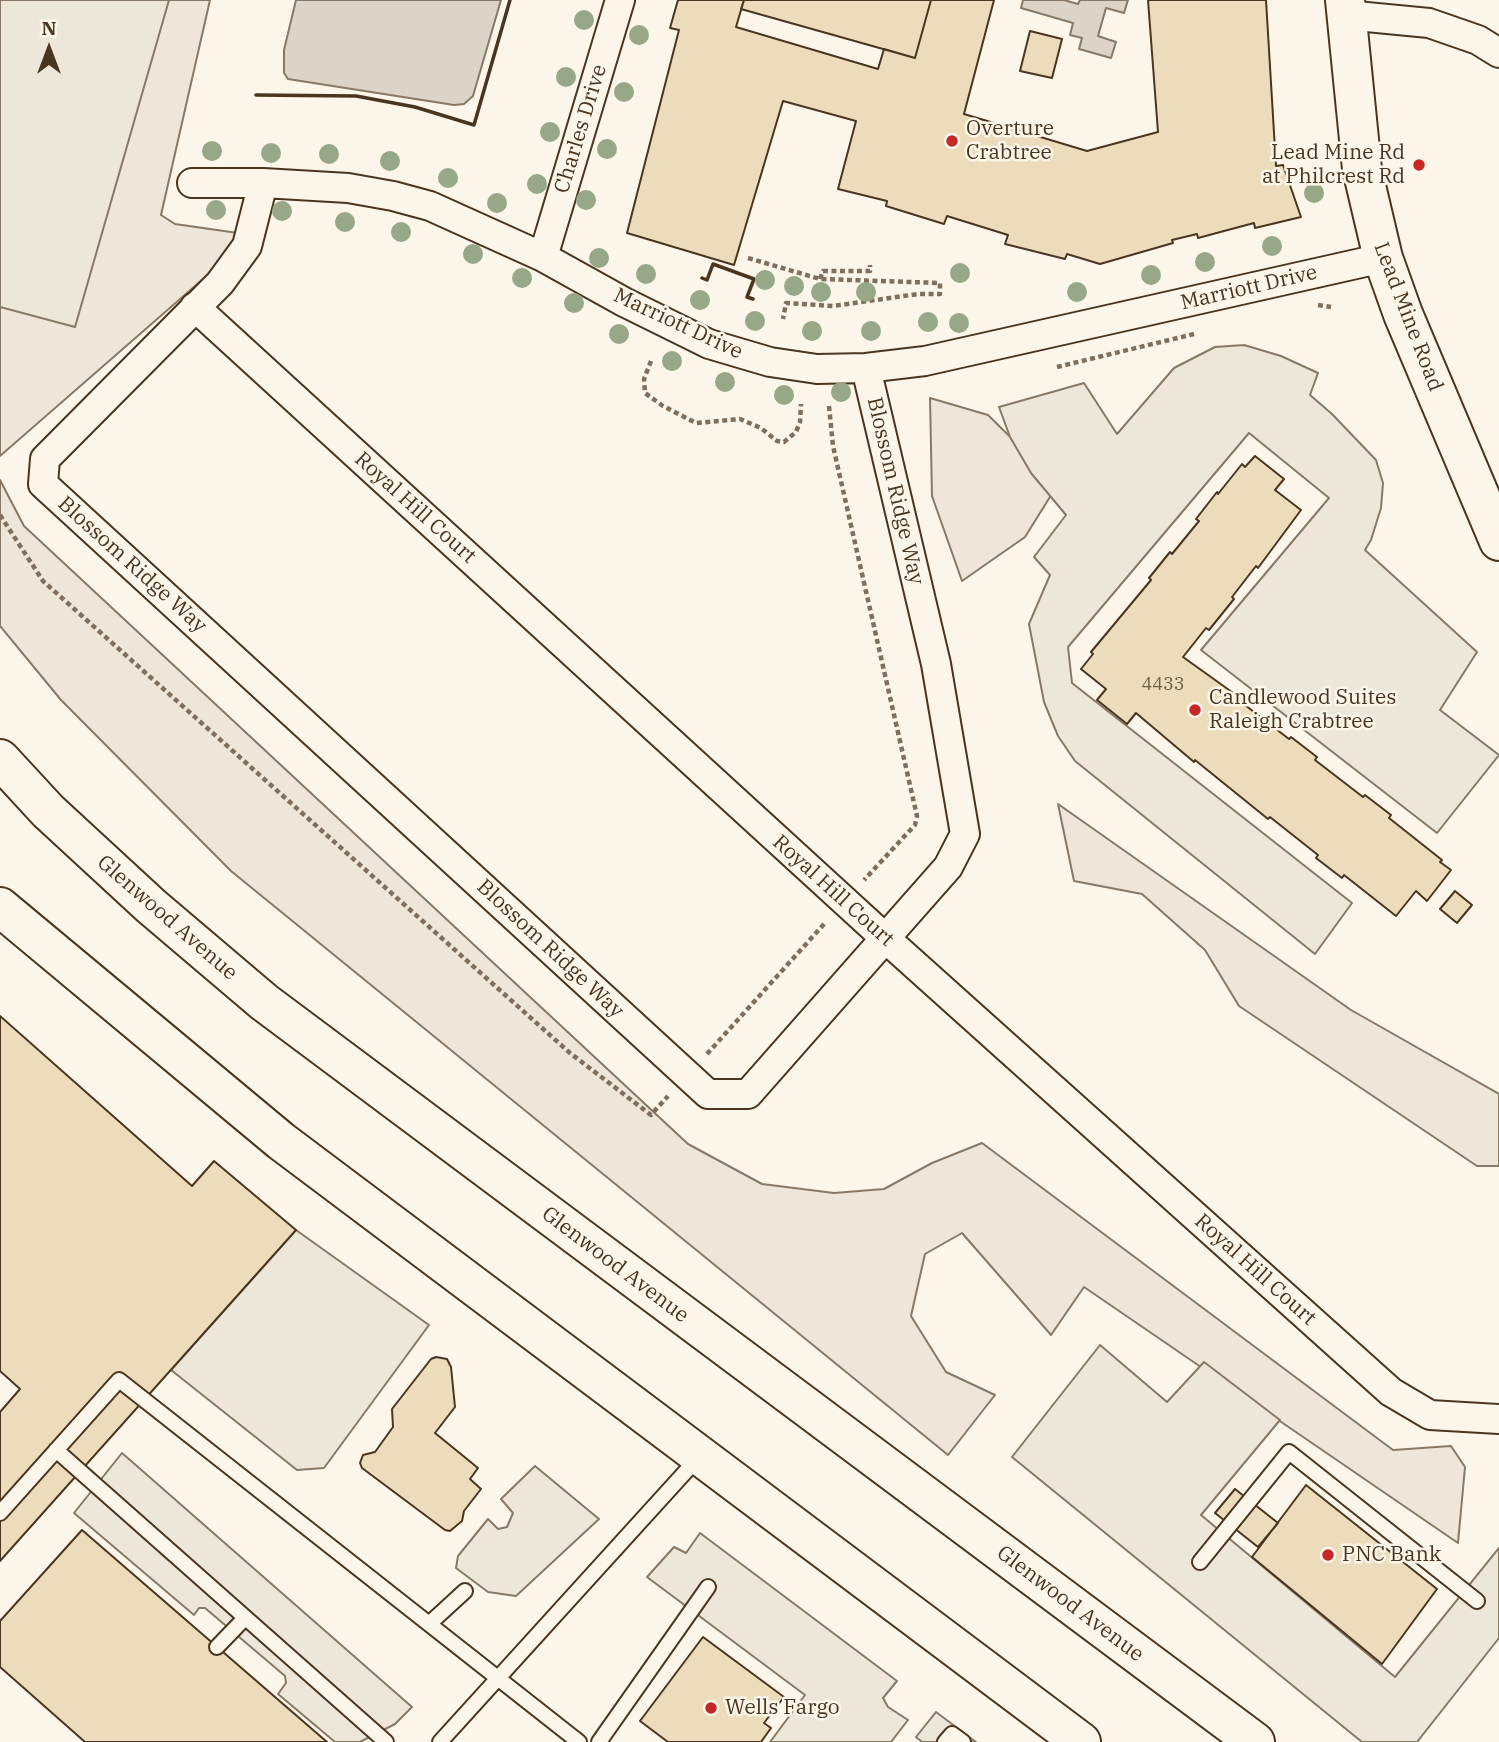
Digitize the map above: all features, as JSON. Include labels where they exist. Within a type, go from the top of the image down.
[{"type":"main road","name":"Lead Mine Road","points":[[1345,8],[1362,169],[1382,258],[1499,541]]},
{"type":"main road","name":"Glenwood Avenue","points":[[0,759],[48,811],[142,898],[264,1002],[1255,1742]]},
{"type":"main road","points":[[0,907],[281,1141],[1081,1742]]},
{"type":"street","name":"Charles Drive","points":[[543,257],[620,0]]},
{"type":"street","points":[[1345,8],[1429,23],[1478,40],[1499,52]]},
{"type":"street","name":"Marriott Drive","points":[[192,183],[263,183],[348,188],[393,196],[440,210],[543,257],[709,344],[770,362],[817,369],[866,368],[954,355],[1382,258]]},
{"type":"street","name":"Blossom Ridge Way","points":[[263,183],[247,246],[220,283],[45,459],[43,484],[708,1094],[748,1094],[948,867],[965,834],[936,664],[866,368]]},
{"type":"street","name":"Royal Hill Court","points":[[195,307],[885,938],[1391,1392],[1430,1415],[1499,1419]]},
{"type":"lane","points":[[0,1513],[119,1380],[579,1742]]},
{"type":"lane","points":[[55,1450],[386,1742]]},
{"type":"lane","points":[[1200,1562],[1289,1452],[1477,1601]]},
{"type":"lane","points":[[440,1742],[700,1456]]},
{"type":"lane","points":[[599,1742],[708,1587]]},
{"type":"lane","points":[[429,1624],[465,1591]]},
{"type":"lane","points":[[217,1647],[245,1618]]},
{"type":"lane","points":[[945,1742],[952,1734],[963,1742]]},
{"type":"path","points":[[748,258],[820,279],[940,284],[940,294],[918,294],[834,306],[786,303],[783,319]]},
{"type":"path","points":[[820,279],[824,271],[870,271],[870,265]]},
{"type":"path","points":[[1305,308],[1318,305],[1331,307]]},
{"type":"path","points":[[1058,367],[1201,333]]},
{"type":"path","points":[[651,361],[644,379],[646,393],[663,406],[696,423],[740,419],[761,428],[777,441],[784,442],[796,432],[800,422],[801,404]]},
{"type":"path","points":[[829,406],[834,446],[917,816],[915,825],[857,887]]},
{"type":"path","points":[[0,515],[43,582],[569,1053],[651,1115],[676,1087]]},
{"type":"path","points":[[699,1062],[826,922]]},
{"type":"shaded area","points":[[0,0],[169,0],[75,327],[0,307]]},
{"type":"shaded area","points":[[147,0],[210,0],[161,215],[175,224],[245,234],[234,252],[0,456],[0,291]]},
{"type":"shaded area","points":[[296,0],[501,0],[473,96],[464,104],[454,105],[288,79],[284,73],[284,50]]},
{"type":"shaded area","points":[[1023,0],[1064,0],[1078,4],[1080,0],[1128,0],[1124,13],[1106,8],[1098,36],[1116,42],[1111,58],[1079,49],[1082,38],[1070,35],[1073,23],[1021,8]]},
{"type":"shaded area","points":[[1244,345],[1281,356],[1318,373],[1310,395],[1376,460],[1383,483],[1381,508],[1365,550],[1477,652],[1440,710],[1499,755],[1437,833],[1201,650],[1329,498],[1249,433],[1068,647],[1072,683],[1352,903],[1315,954],[1075,761],[1058,736],[1044,702],[1029,624],[1050,575],[1034,557],[1066,515],[1031,473],[1010,437],[999,407],[1084,383],[1117,434],[1174,368],[1215,347]]},
{"type":"shaded area","points":[[930,398],[988,415],[1058,484],[1025,537],[962,581],[932,496]]},
{"type":"shaded area","points":[[0,480],[24,526],[688,1144],[762,1184],[834,1193],[884,1189],[932,1163],[982,1143],[1393,1450],[1451,1446],[1465,1467],[1458,1543],[1084,1287],[1051,1335],[962,1233],[925,1254],[911,1316],[946,1372],[995,1395],[948,1455],[231,871],[61,700],[0,626]]},
{"type":"shaded area","points":[[1058,804],[1351,1010],[1499,1094],[1499,1166],[1477,1166],[1239,1006],[1205,950],[1142,894],[1074,881]]},
{"type":"shaded area","points":[[296,1230],[429,1325],[324,1468],[297,1470],[171,1370]]},
{"type":"shaded area","points":[[1100,1345],[1167,1402],[1204,1362],[1280,1420],[1201,1515],[1395,1677],[1499,1548],[1499,1638],[1417,1742],[1362,1742],[1012,1457]]},
{"type":"shaded area","points":[[122,1453],[412,1707],[395,1724],[360,1742],[335,1742],[278,1694],[286,1683],[285,1676],[205,1608],[199,1608],[194,1615],[74,1513]]},
{"type":"shaded area","points":[[535,1466],[599,1519],[516,1596],[488,1592],[456,1568],[458,1556],[488,1519],[498,1529],[507,1527],[513,1513],[501,1499]]},
{"type":"shaded area","points":[[700,1533],[897,1681],[883,1698],[888,1707],[908,1720],[891,1742],[770,1742],[805,1695],[647,1577],[674,1547],[686,1553]]},
{"type":"shaded area","points":[[936,1712],[976,1742],[922,1742],[916,1737]]},
{"type":"building","name":"Overture Crabtree","points":[[678,0],[744,0],[736,27],[878,69],[884,49],[915,58],[931,0],[994,0],[964,114],[1087,151],[1158,132],[1148,0],[1266,0],[1276,166],[1283,165],[1301,217],[1255,228],[1254,223],[1198,238],[1197,234],[1100,264],[1067,254],[1065,259],[1005,244],[1008,235],[947,216],[944,224],[886,206],[887,201],[838,189],[856,121],[783,101],[734,265],[627,233],[679,30],[670,28]]},
{"type":"building","points":[[744,0],[931,0],[915,58],[741,9]]},
{"type":"building","points":[[1030,31],[1062,39],[1052,78],[1020,71]]},
{"type":"building","points":[[1255,456],[1284,479],[1275,490],[1301,510],[1258,568],[1256,566],[1232,597],[1234,599],[1183,657],[1243,700],[1241,702],[1289,739],[1291,737],[1317,757],[1315,760],[1363,797],[1365,795],[1391,815],[1389,818],[1451,870],[1427,901],[1416,891],[1396,916],[1344,875],[1342,878],[1316,858],[1318,855],[1195,760],[1194,762],[1136,713],[1127,724],[1097,700],[1106,689],[1081,669],[1093,654],[1091,652],[1151,580],[1149,578],[1199,521],[1196,519],[1217,492],[1218,494],[1242,464],[1245,467]]},
{"type":"building","points":[[1455,891],[1472,905],[1457,923],[1440,909]]},
{"type":"building","points":[[0,1016],[192,1186],[214,1161],[296,1230],[0,1561],[0,1412],[20,1389],[0,1371]]},
{"type":"building","points":[[431,1359],[447,1359],[451,1367],[455,1407],[435,1433],[478,1468],[470,1479],[481,1489],[464,1511],[462,1521],[450,1531],[362,1468],[360,1463],[363,1455],[375,1452],[393,1427],[392,1409]]},
{"type":"building","points":[[1306,1485],[1437,1589],[1382,1664],[1252,1557]]},
{"type":"building","points":[[1235,1489],[1278,1523],[1258,1547],[1215,1513]]},
{"type":"building","points":[[82,1530],[327,1742],[85,1742],[0,1667],[0,1621]]},
{"type":"building","points":[[703,1637],[784,1697],[764,1723],[771,1728],[761,1742],[668,1742],[640,1721]]},
{"type":"wall","points":[[256,95],[356,96],[415,107],[474,125],[510,0]]},
{"type":"wall","points":[[702,278],[707,280],[713,264],[754,279],[747,297],[753,299]]},
{"type":"place","name":"Overture Crabtree","points":[[952,141]]},
{"type":"place","name":"Lead Mine Rd at Philcrest Rd","points":[[1419,165]]},
{"type":"place","name":"Candlewood Suites Raleigh Crabtree","points":[[1195,710]]},
{"type":"place","name":"PNC Bank","points":[[1328,1555]]},
{"type":"place","name":"Wells Fargo","points":[[711,1708]]}]
